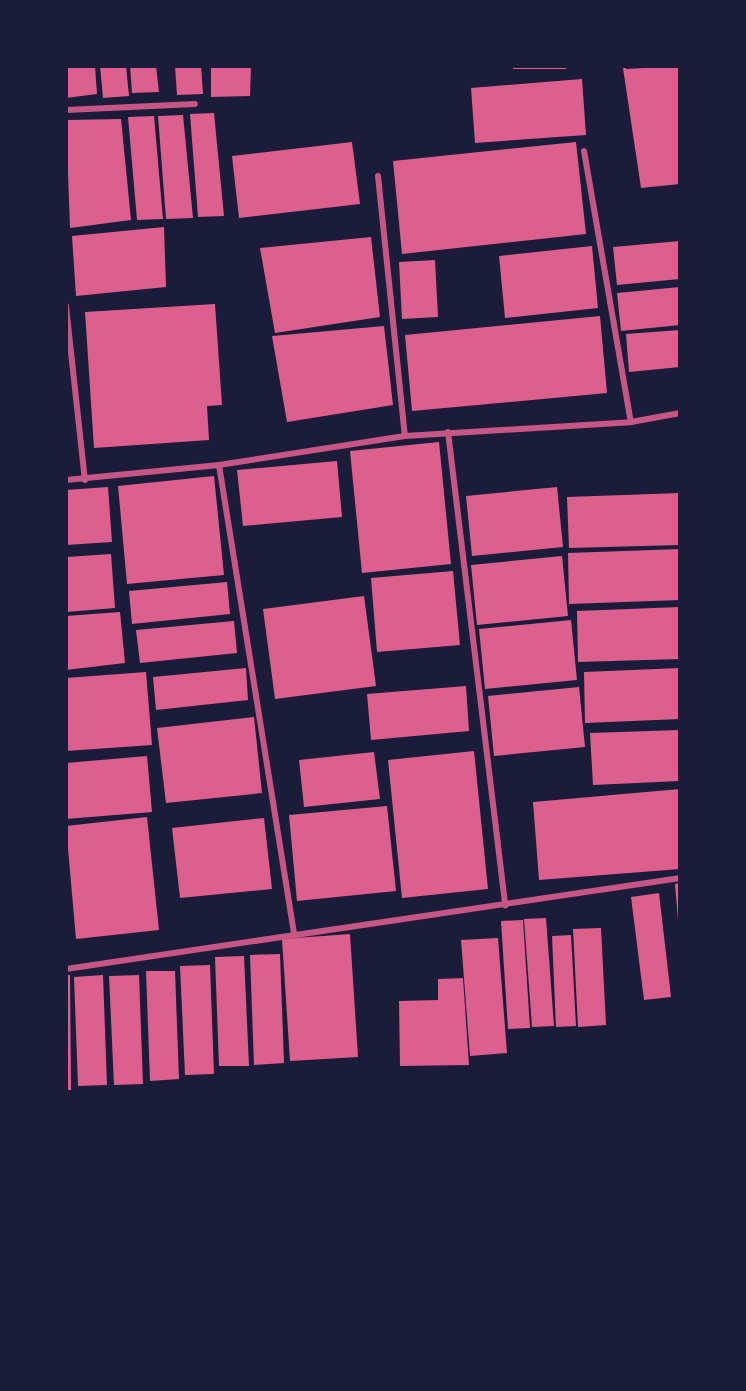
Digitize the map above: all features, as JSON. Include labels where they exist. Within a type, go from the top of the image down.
[{"type":"street","points":[[66,110],[195,104]]},
{"type":"street","points":[[584,151],[631,422]]},
{"type":"street","points":[[378,176],[405,436]]},
{"type":"street","points":[[66,306],[85,480]]},
{"type":"street","points":[[66,480],[85,480],[219,465],[405,436],[631,422],[680,413]]},
{"type":"street","points":[[448,432],[505,906]]},
{"type":"street","points":[[219,465],[294,932]]},
{"type":"street","points":[[66,969],[294,932],[505,906],[680,878]]},
{"type":"building","points":[[66,66],[95,66],[97,94],[66,98]]},
{"type":"building","points":[[100,66],[126,66],[129,96],[103,98]]},
{"type":"building","points":[[130,66],[156,66],[159,92],[132,93]]},
{"type":"building","points":[[175,66],[201,66],[203,94],[177,95]]},
{"type":"building","points":[[211,66],[251,66],[250,96],[211,97]]},
{"type":"building","points":[[513,66],[566,66],[566,69],[513,69]]},
{"type":"building","points":[[573,66],[626,66],[626,69],[680,66],[680,184],[641,188],[623,68]]},
{"type":"building","points":[[582,79],[586,135],[475,143],[471,88]]},
{"type":"building","points":[[214,113],[224,216],[198,217],[190,114]]},
{"type":"building","points":[[183,115],[193,218],[166,219],[158,116]]},
{"type":"building","points":[[154,116],[163,219],[137,220],[128,117]]},
{"type":"building","points":[[121,119],[131,220],[70,228],[66,120]]},
{"type":"building","points":[[352,142],[360,204],[239,218],[232,156]]},
{"type":"building","points":[[576,142],[586,234],[402,254],[393,161]]},
{"type":"building","points":[[164,227],[166,287],[76,296],[72,236]]},
{"type":"building","points":[[371,237],[380,317],[275,333],[260,248]]},
{"type":"building","points":[[680,241],[680,279],[617,285],[613,247]]},
{"type":"building","points":[[592,246],[598,308],[505,318],[499,256]]},
{"type":"building","points":[[435,260],[438,317],[402,319],[399,262]]},
{"type":"building","points":[[680,287],[680,325],[621,331],[617,293]]},
{"type":"building","points":[[215,304],[222,405],[207,406],[209,440],[94,448],[85,312]]},
{"type":"building","points":[[600,316],[607,393],[412,411],[405,335]]},
{"type":"building","points":[[384,326],[393,405],[287,422],[272,336]]},
{"type":"building","points":[[680,330],[680,367],[629,372],[626,334]]},
{"type":"building","points":[[439,442],[451,564],[362,573],[350,451]]},
{"type":"building","points":[[337,461],[342,517],[243,526],[237,470]]},
{"type":"building","points":[[214,476],[224,575],[127,584],[118,486]]},
{"type":"building","points":[[108,487],[112,542],[66,545],[66,490]]},
{"type":"building","points":[[557,487],[563,547],[472,556],[466,496]]},
{"type":"building","points":[[680,493],[680,545],[569,548],[567,497]]},
{"type":"building","points":[[680,549],[680,600],[569,604],[568,553]]},
{"type":"building","points":[[111,554],[115,608],[66,612],[66,557]]},
{"type":"building","points":[[562,556],[568,616],[477,625],[471,565]]},
{"type":"building","points":[[453,571],[460,645],[377,652],[371,578]]},
{"type":"building","points":[[227,582],[230,614],[132,624],[129,591]]},
{"type":"building","points":[[364,596],[376,686],[275,699],[263,609]]},
{"type":"building","points":[[680,607],[680,659],[578,662],[577,611]]},
{"type":"building","points":[[120,612],[125,663],[66,670],[66,616]]},
{"type":"building","points":[[571,620],[577,680],[485,689],[479,629]]},
{"type":"building","points":[[234,621],[237,653],[140,663],[136,630]]},
{"type":"building","points":[[246,668],[248,700],[156,710],[153,677]]},
{"type":"building","points":[[680,668],[680,719],[585,723],[584,672]]},
{"type":"building","points":[[146,672],[152,745],[66,751],[66,678]]},
{"type":"building","points":[[466,686],[469,731],[371,740],[367,694]]},
{"type":"building","points":[[579,687],[585,747],[494,756],[488,696]]},
{"type":"building","points":[[254,717],[262,793],[166,803],[157,728]]},
{"type":"building","points":[[680,730],[680,781],[593,785],[590,733]]},
{"type":"building","points":[[474,751],[488,889],[402,898],[388,760]]},
{"type":"building","points":[[374,752],[380,799],[304,807],[299,760]]},
{"type":"building","points":[[147,756],[152,812],[66,819],[66,763]]},
{"type":"building","points":[[680,789],[680,869],[539,880],[533,802]]},
{"type":"building","points":[[387,806],[396,891],[297,901],[289,815]]},
{"type":"building","points":[[147,817],[159,930],[76,939],[66,826]]},
{"type":"building","points":[[264,818],[272,889],[180,898],[172,828]]},
{"type":"building","points":[[680,883],[680,920],[678,920],[675,884]]},
{"type":"building","points":[[659,893],[671,997],[644,1000],[631,897]]},
{"type":"building","points":[[546,918],[554,1026],[532,1027],[524,919]]},
{"type":"building","points":[[523,920],[530,1028],[508,1029],[501,921]]},
{"type":"building","points":[[601,928],[606,1025],[578,1027],[573,929]]},
{"type":"building","points":[[350,934],[358,1057],[290,1061],[282,939]]},
{"type":"building","points":[[571,935],[576,1026],[556,1027],[552,936]]},
{"type":"building","points":[[498,938],[507,1053],[470,1056],[461,940]]},
{"type":"building","points":[[280,954],[284,1063],[254,1065],[250,955]]},
{"type":"building","points":[[244,956],[249,1066],[219,1066],[215,957]]},
{"type":"building","points":[[210,965],[214,1074],[185,1075],[180,966]]},
{"type":"building","points":[[146,971],[175,971],[179,1079],[150,1081]]},
{"type":"building","points":[[66,975],[70,975],[71,1090],[66,1090]]},
{"type":"building","points":[[103,975],[107,1085],[78,1086],[74,977]]},
{"type":"building","points":[[139,975],[143,1084],[114,1085],[109,976]]},
{"type":"building","points":[[463,978],[469,1065],[400,1066],[399,1001],[438,1000],[438,979]]}]
